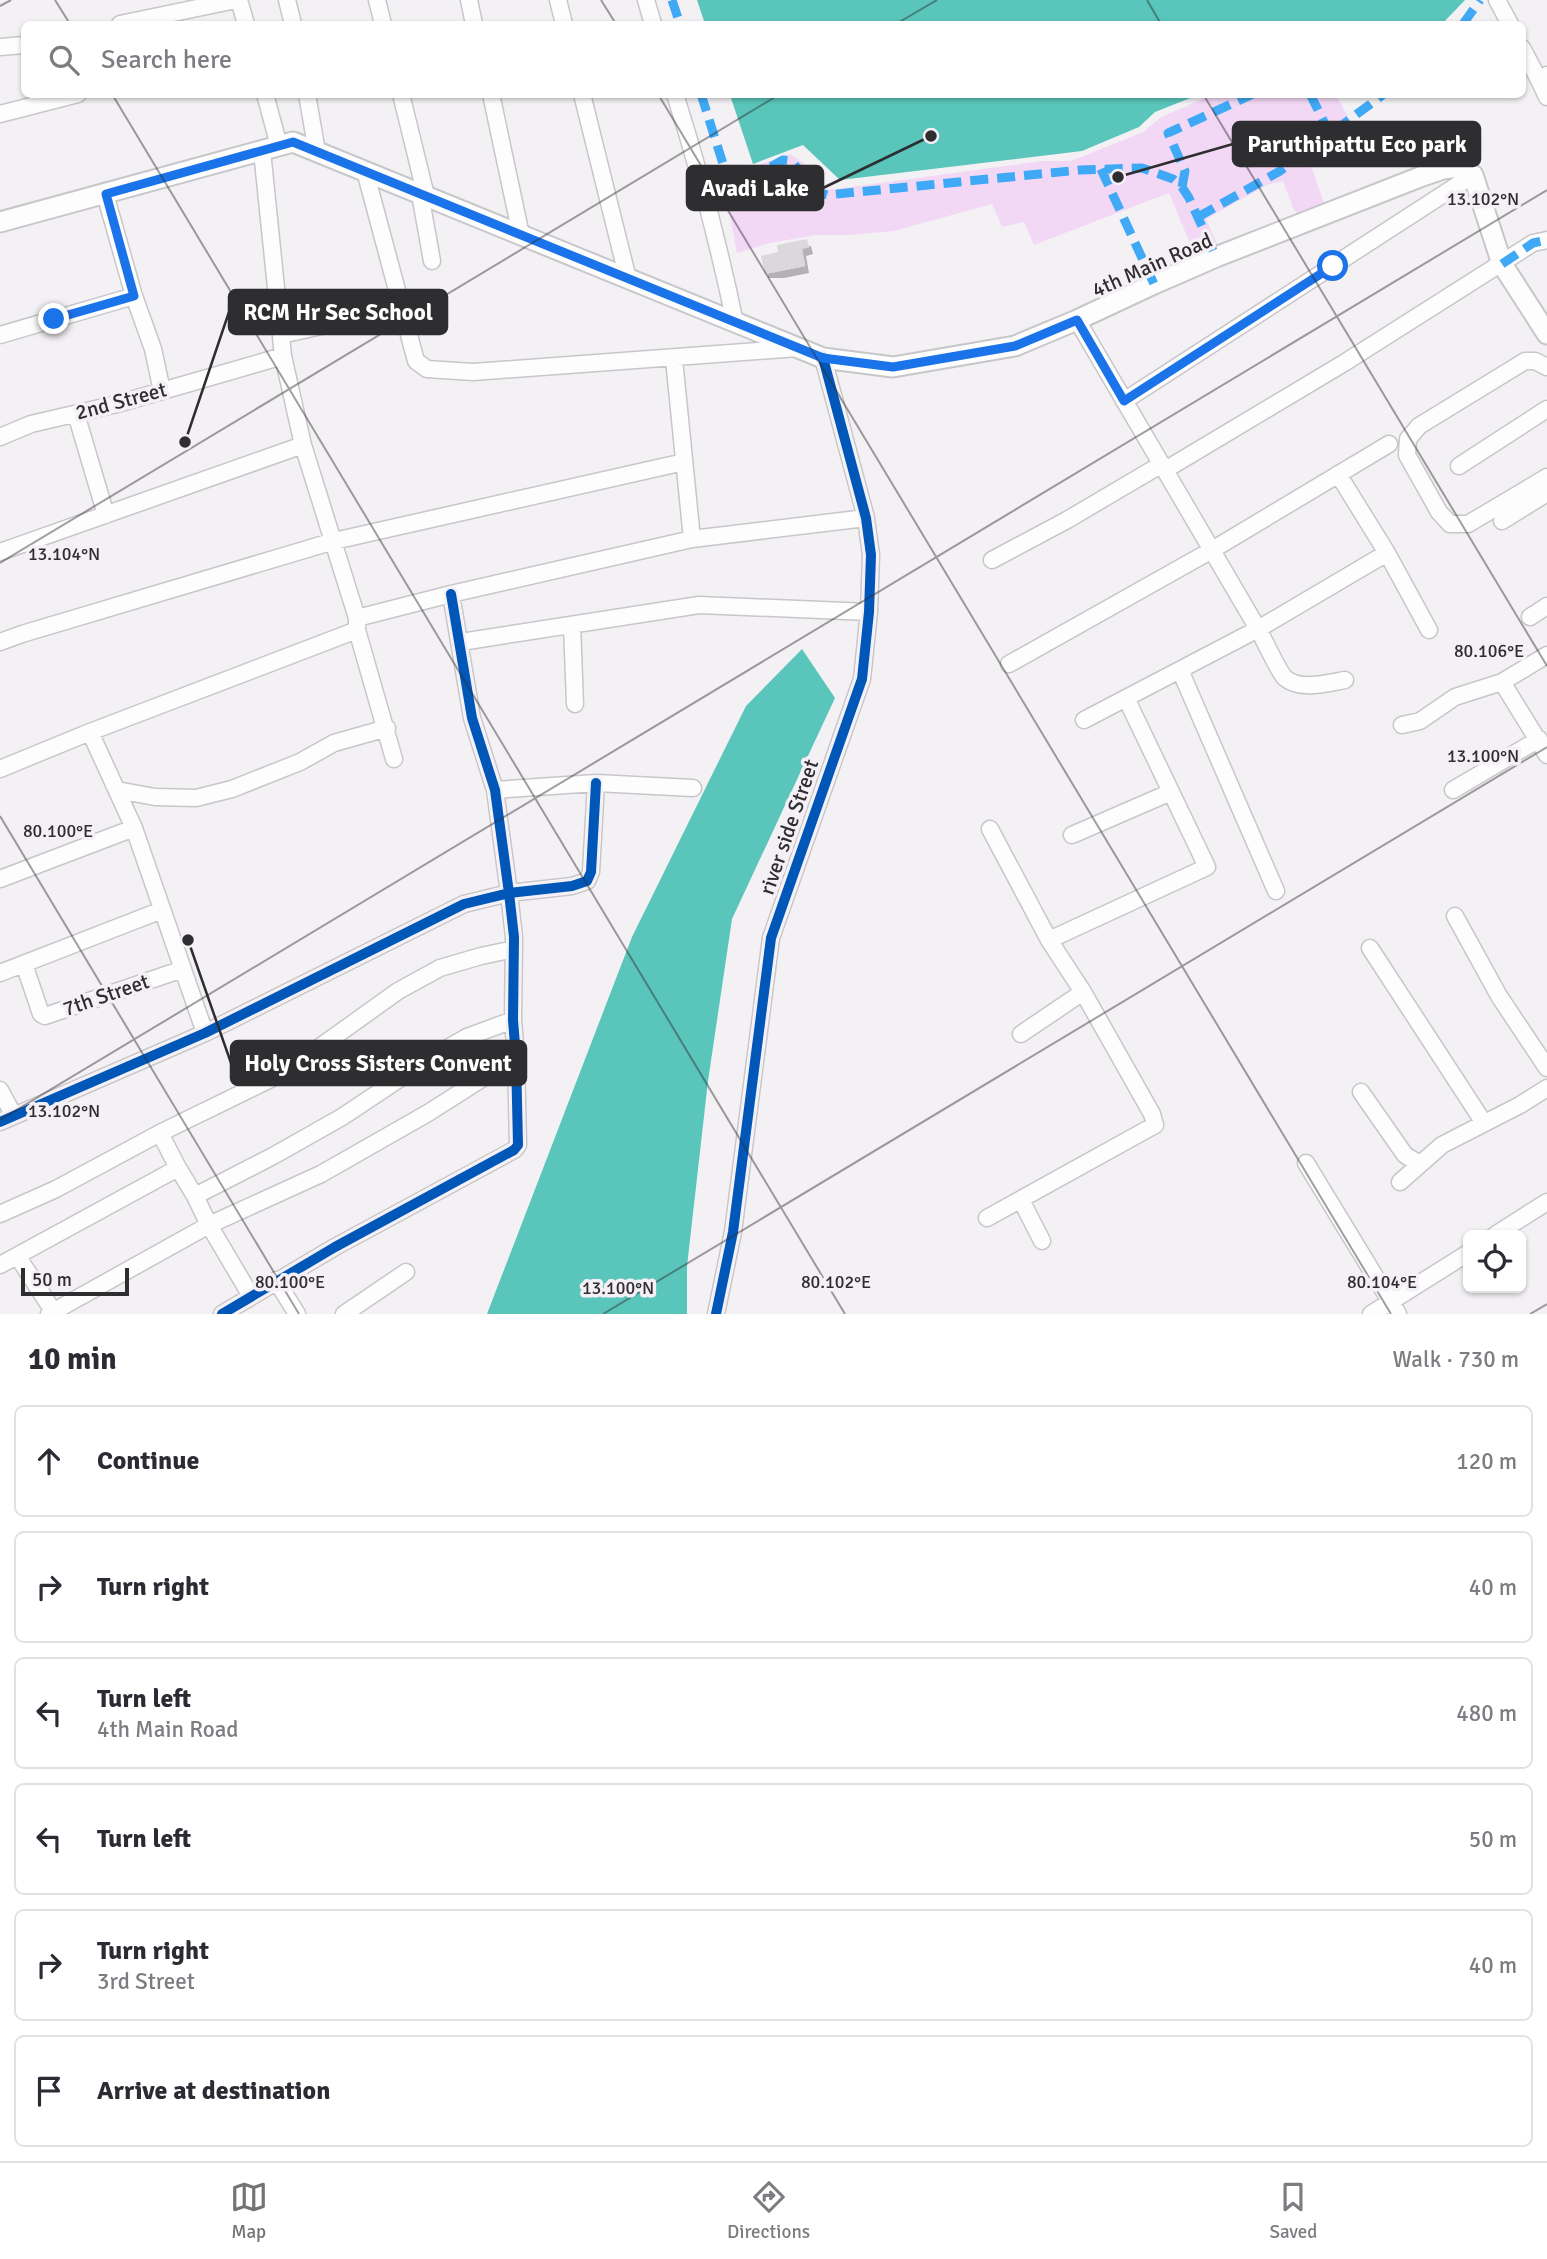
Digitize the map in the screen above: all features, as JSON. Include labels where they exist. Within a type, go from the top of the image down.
[{"type":"main road","name":"4th Main Road","points":[[0,222],[293,142],[823,358],[893,367],[1015,346],[1216,257],[1420,177],[1443,169],[1460,167],[1472,175]]},
{"type":"main road","points":[[1472,175],[1502,264],[1547,334]]},
{"type":"street","points":[[135,21],[237,0],[245,21]]},
{"type":"street","points":[[287,0],[292,21]]},
{"type":"street","points":[[377,0],[382,21]]},
{"type":"street","points":[[469,0],[473,21]]},
{"type":"street","points":[[558,0],[563,21]]},
{"type":"street","points":[[646,0],[652,21]]},
{"type":"street","points":[[1497,0],[1508,21]]},
{"type":"street","points":[[0,47],[21,45]]},
{"type":"street","points":[[1526,54],[1543,78],[1547,97]]},
{"type":"street","points":[[0,114],[62,98]]},
{"type":"street","points":[[265,98],[271,148],[283,356],[303,445],[334,541],[394,759]]},
{"type":"street","points":[[308,98],[317,152]]},
{"type":"street","points":[[402,98],[423,195],[432,261]]},
{"type":"street","points":[[492,98],[521,235]]},
{"type":"street","points":[[583,98],[628,279]]},
{"type":"street","points":[[676,98],[718,240],[735,323]]},
{"type":"street","points":[[365,172],[416,361],[426,369],[473,372],[798,348]]},
{"type":"street","points":[[1124,401],[1472,175]]},
{"type":"street","points":[[106,194],[163,391]]},
{"type":"street","points":[[992,560],[1163,467],[1344,363],[1533,243],[1547,240]]},
{"type":"street","points":[[0,335],[134,296]]},
{"type":"street","points":[[281,335],[403,308]]},
{"type":"street","points":[[1077,320],[1285,677],[1315,685],[1345,680]]},
{"type":"street","name":"2nd Street","points":[[0,437],[31,424],[163,391],[283,356]]},
{"type":"street","name":"river side Street","points":[[716,1314],[733,1232],[771,938],[862,679],[869,612],[870,555],[866,518],[823,358]]},
{"type":"street","points":[[674,359],[692,538]]},
{"type":"street","points":[[1547,367],[1535,361],[1525,361],[1419,426],[1408,439],[1407,455],[1439,512],[1450,523],[1468,524],[1547,477]]},
{"type":"street","points":[[1459,466],[1547,409]]},
{"type":"street","points":[[76,414],[106,515]]},
{"type":"street","points":[[1009,664],[1212,550],[1390,443]]},
{"type":"street","points":[[0,552],[303,445]]},
{"type":"street","points":[[0,642],[334,541],[684,462]]},
{"type":"street","points":[[1338,474],[1387,553],[1429,630]]},
{"type":"street","points":[[1502,521],[1547,493]]},
{"type":"street","points":[[0,769],[357,624],[451,593],[692,538],[866,518]]},
{"type":"street","points":[[1084,720],[1258,629],[1387,553]]},
{"type":"street","points":[[222,1314],[276,1280],[516,1148],[519,1142],[513,1020],[514,949],[509,893],[495,790],[472,718],[451,593]]},
{"type":"street","points":[[461,642],[699,605],[869,612]]},
{"type":"street","points":[[1530,617],[1547,606]]},
{"type":"street","points":[[572,625],[575,704]]},
{"type":"street","points":[[1402,725],[1420,721],[1455,698],[1502,682],[1547,655]]},
{"type":"street","points":[[1180,670],[1276,891]]},
{"type":"street","points":[[1502,682],[1547,755]]},
{"type":"street","points":[[1049,940],[1207,867],[1126,698]]},
{"type":"street","points":[[117,790],[155,797],[196,798],[232,789],[300,762],[334,743],[387,728]]},
{"type":"street","points":[[90,732],[134,828],[205,1033]]},
{"type":"street","points":[[1453,790],[1539,739]]},
{"type":"street","points":[[495,790],[596,783],[693,788]]},
{"type":"street","points":[[0,1090],[7,1119],[205,1033],[464,904],[509,893],[572,886],[587,881],[591,872],[596,783]]},
{"type":"street","points":[[1072,835],[1171,792]]},
{"type":"street","points":[[0,879],[134,828]]},
{"type":"street","points":[[987,1218],[1155,1125],[1152,1114],[1083,992],[1049,940],[990,829]]},
{"type":"street","points":[[0,973],[162,910]]},
{"type":"street","points":[[1455,916],[1499,996],[1547,1068]]},
{"type":"street","points":[[1370,948],[1484,1123]]},
{"type":"street","points":[[0,1214],[56,1189],[160,1133],[285,1072],[398,991],[440,968],[514,949]]},
{"type":"street","name":"7th Street","points":[[24,964],[41,1014],[45,1016],[183,969]]},
{"type":"street","points":[[1021,1034],[1083,992]]},
{"type":"street","points":[[195,1196],[342,1117],[467,1037],[513,1020]]},
{"type":"street","points":[[18,1257],[52,1313],[209,1225],[321,1174],[428,1113],[516,1057]]},
{"type":"street","points":[[1400,1182],[1442,1145],[1547,1088]]},
{"type":"street","points":[[1361,1092],[1405,1155],[1420,1164]]},
{"type":"street","points":[[160,1133],[251,1296]]},
{"type":"street","points":[[1306,1163],[1394,1308]]},
{"type":"street","points":[[0,1265],[178,1168]]},
{"type":"street","points":[[1021,1199],[1042,1241]]},
{"type":"street","points":[[1503,1230],[1547,1202]]},
{"type":"street","points":[[1371,1314],[1394,1308],[1463,1257]]},
{"type":"street","points":[[344,1314],[405,1272]]},
{"type":"street","points":[[276,1280],[297,1314]]},
{"type":"shaded area","points":[[697,0],[1465,0],[1445,21],[704,21]]},
{"type":"shaded area","points":[[731,98],[1190,98],[1155,112],[1139,127],[1082,151],[840,180],[803,145],[753,164]]},
{"type":"shaded area","points":[[1205,98],[1338,98],[1353,126],[1309,160],[1324,203],[1297,214],[1283,181],[1267,185],[1206,219],[1219,248],[1196,258],[1169,193],[1034,245],[1024,222],[1002,227],[992,204],[894,231],[816,235],[770,243],[737,253],[718,174],[733,174],[790,154],[808,166],[828,190],[1041,161],[1071,161],[1143,132],[1161,117]]},
{"type":"shaded area","points":[[802,649],[835,698],[732,919],[708,1081],[687,1266],[687,1314],[487,1314],[632,937],[746,706]]},
{"type":"building","points":[[807,239],[809,247],[802,249],[805,266],[765,274],[761,256],[778,252],[777,245]]},
{"type":"marked path","points":[[672,0],[679,21]]},
{"type":"marked path","points":[[1465,21],[1480,0]]},
{"type":"marked path","points":[[702,98],[724,167],[736,182],[743,182],[783,160],[791,161],[821,193],[827,195],[1080,170],[1142,168],[1173,179],[1182,187],[1216,257]]},
{"type":"marked path","points":[[1182,187],[1185,171],[1168,133],[1244,98]]},
{"type":"marked path","points":[[1312,98],[1330,134]]},
{"type":"marked path","points":[[1198,217],[1280,171],[1379,98]]},
{"type":"marked path","points":[[1101,169],[1154,284]]},
{"type":"marked path","points":[[1502,264],[1533,243],[1547,240]]},
{"type":"cycle path","points":[[716,1314],[733,1232],[771,938],[862,679],[869,612],[871,555],[866,518],[823,358]]},
{"type":"cycle path","points":[[222,1314],[335,1247],[514,1150],[518,1145],[513,1020],[514,937],[509,893],[495,790],[472,718],[451,594]]},
{"type":"cycle path","points":[[0,1122],[205,1033],[464,904],[509,893],[572,886],[587,881],[591,872],[596,783]]},
{"type":"place","name":"Avadi Lake","points":[[931,136]]},
{"type":"place","name":"Paruthipattu Eco park","points":[[1118,177]]},
{"type":"place","name":"RCM Hr Sec School","points":[[185,442]]},
{"type":"place","name":"Holy Cross Sisters Convent","points":[[188,940]]},
{"type":"route","points":[[54,319],[134,296],[106,194],[293,142],[823,358],[893,367],[1015,346],[1077,320],[1124,401],[1333,266]]}]
